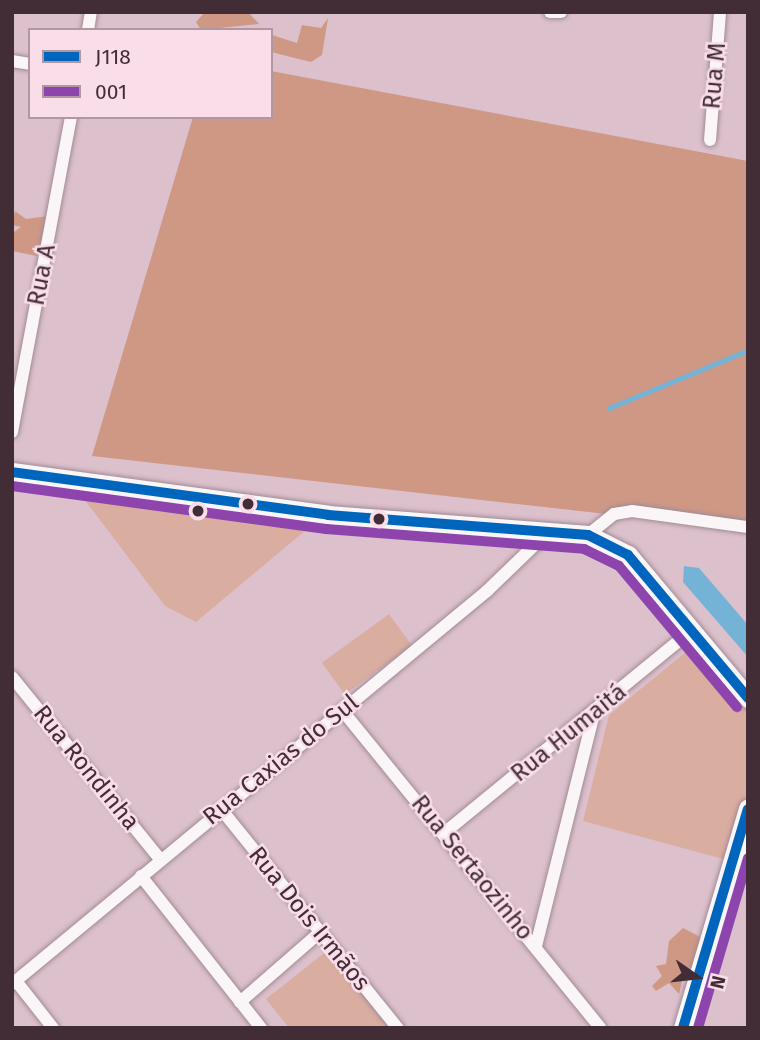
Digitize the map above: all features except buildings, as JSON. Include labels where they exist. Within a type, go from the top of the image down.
[{"type":"main road","points":[[12,472],[328,515],[588,535],[628,555],[748,698]]},
{"type":"main road","points":[[683,1028],[741,855],[748,808]]},
{"type":"street","points":[[550,12],[561,12]]},
{"type":"street","name":"Rua M","points":[[710,140],[720,12]]},
{"type":"street","name":"Rua A","points":[[12,432],[71,119]]},
{"type":"street","points":[[588,535],[614,514],[632,511],[748,527]]},
{"type":"street","name":"Rua Caxias do Sul","points":[[14,982],[487,591],[547,533]]},
{"type":"street","name":"Rua Humaitá","points":[[444,833],[593,717],[692,630]]},
{"type":"street","name":"Rua Rondinha","points":[[12,677],[160,859]]},
{"type":"street","name":"Rua Sertaozinho","points":[[342,710],[600,1028]]},
{"type":"street","points":[[536,946],[593,717]]},
{"type":"street","name":"Rua Dois Irmãos","points":[[221,809],[398,1028]]},
{"type":"street","points":[[141,876],[261,1028]]},
{"type":"street","points":[[240,1002],[319,933]]},
{"type":"street","points":[[14,982],[53,1028]]},
{"type":"shaded area","points":[[205,12],[248,12],[259,24],[200,28],[196,22]]},
{"type":"shaded area","points":[[328,18],[322,55],[311,62],[273,52],[273,35],[297,43],[302,25],[321,28]]},
{"type":"shaded area","points":[[273,71],[748,161],[748,530],[92,456],[192,119],[273,119]]},
{"type":"shaded area","points":[[15,211],[26,219],[49,216],[37,256],[12,251],[14,232],[21,227],[12,225]]},
{"type":"shaded area","points":[[78,491],[318,520],[196,622],[165,606]]},
{"type":"shaded area","points":[[389,614],[412,646],[345,694],[322,663]]},
{"type":"shaded area","points":[[704,637],[748,696],[748,829],[738,863],[583,821],[609,715]]},
{"type":"shaded area","points":[[683,928],[704,939],[698,967],[685,968],[679,994],[669,983],[656,991],[652,986],[662,976],[656,966],[666,964],[669,941]]},
{"type":"shaded area","points":[[328,950],[389,1028],[289,1028],[266,999]]},
{"type":"water","points":[[684,566],[699,568],[748,625],[748,657],[683,582]]},
{"type":"waterway","points":[[609,408],[748,350]]},
{"type":"transit line","name":"J118","points":[[12,472],[328,515],[588,535],[628,555],[748,698]]},
{"type":"transit line","name":"001","points":[[12,486],[326,529],[584,549],[619,566],[737,707]]},
{"type":"transit line","name":"J118","points":[[683,1028],[748,809]]},
{"type":"transit line","name":"001","points":[[698,1028],[748,858]]}]
